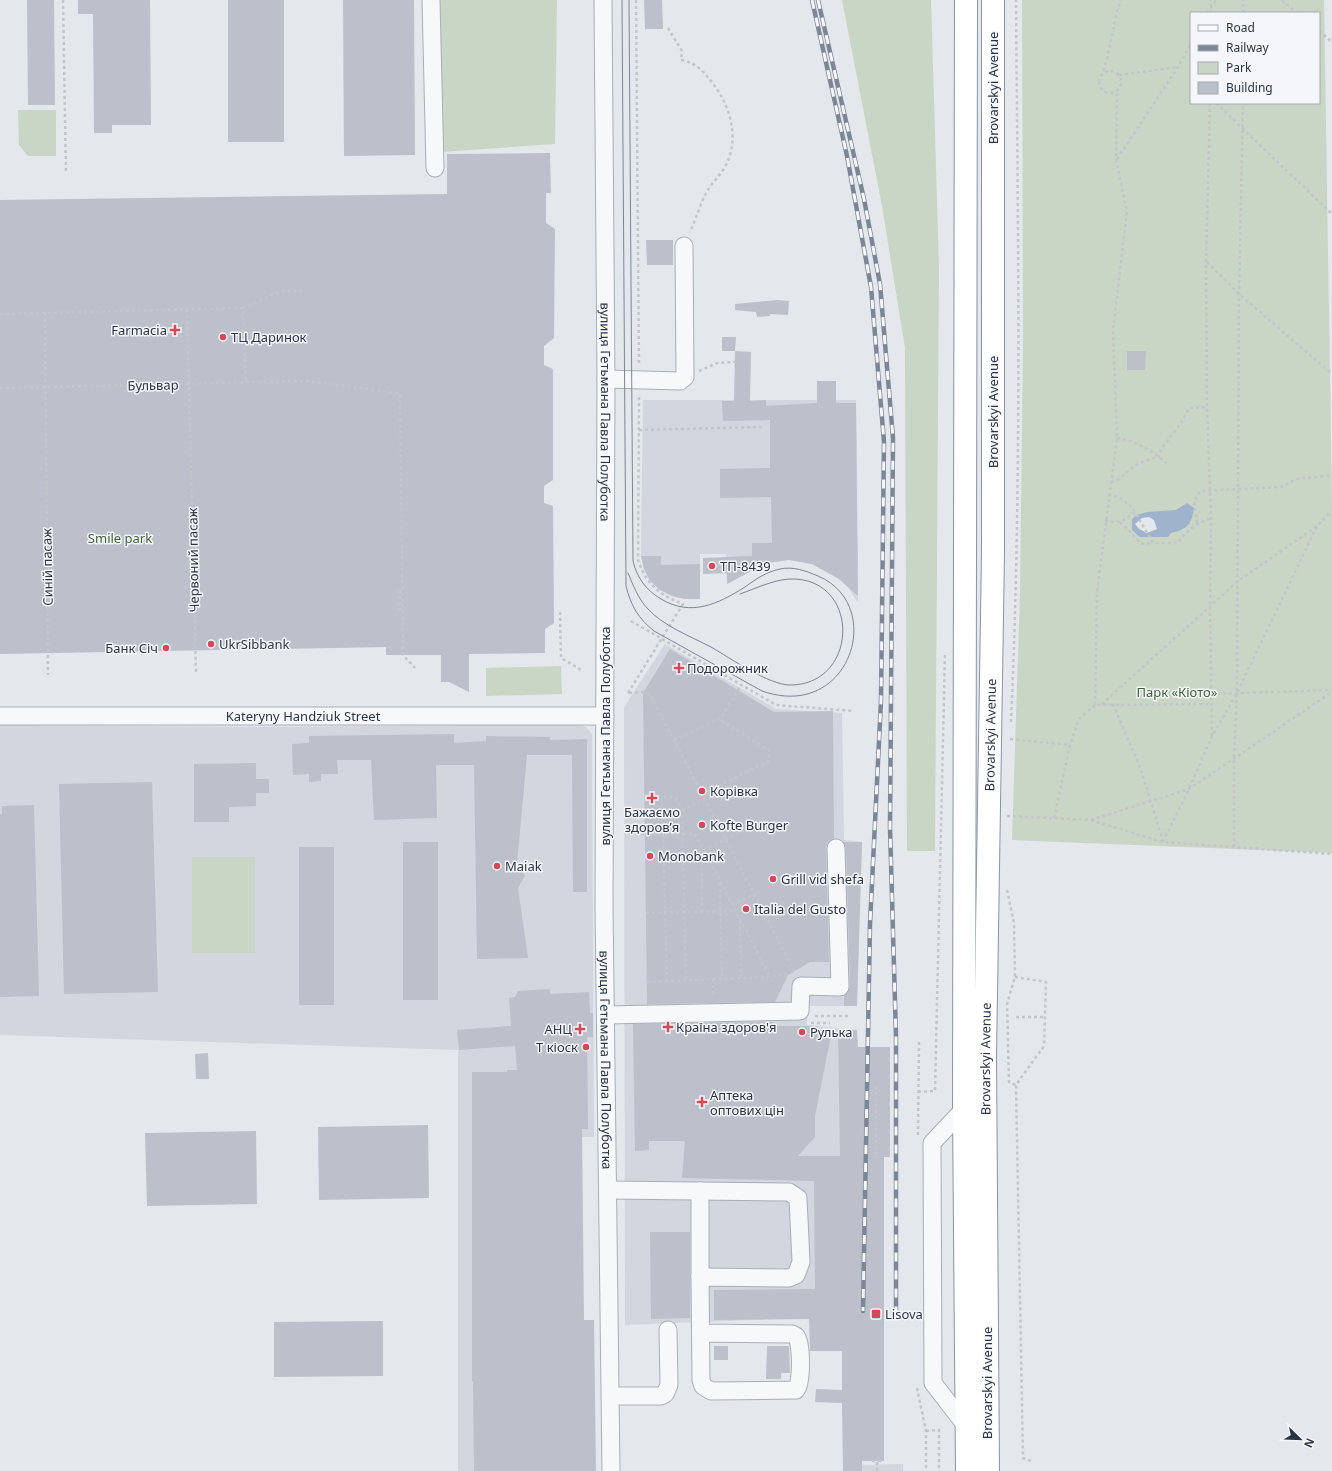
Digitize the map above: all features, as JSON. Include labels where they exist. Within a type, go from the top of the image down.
[{"type":"highway","name":"Brovarskyi Avenue","points":[[966,0],[964,1109],[967,1471]]},
{"type":"highway","name":"Brovarskyi Avenue","points":[[988,1471],[985,1057],[993,553],[993,0]]},
{"type":"street","points":[[431,0],[435,168]]},
{"type":"street","name":"вулиця Гетьмана Павла Полуботка","points":[[604,0],[606,379],[604,907],[611,1471]]},
{"type":"street","points":[[606,379],[680,381],[686,376],[684,246]]},
{"type":"street","name":"Kateryny Handziuk Street","points":[[0,716],[605,716]]},
{"type":"street","points":[[606,1015],[800,1011],[801,986],[840,986],[836,848]]},
{"type":"street","points":[[964,1109],[932,1143],[933,1383],[967,1427]]},
{"type":"street","points":[[608,1190],[789,1192],[795,1194],[800,1202],[801,1262],[796,1275],[789,1278],[700,1278]]},
{"type":"street","points":[[700,1191],[700,1278],[701,1332],[702,1380],[703,1386],[706,1389],[792,1392],[798,1387],[800,1344],[796,1336],[792,1334],[701,1332]]},
{"type":"street","points":[[611,1396],[661,1396],[665,1394],[669,1386],[668,1330]]},
{"type":"path","points":[[63,0],[66,174]]},
{"type":"path","points":[[636,0],[639,380],[638,560],[643,575],[651,585],[669,599],[682,604],[628,693],[644,692],[651,696],[794,972],[770,977],[647,982]]},
{"type":"path","points":[[1010,724],[1017,581],[1018,218],[1016,0]]},
{"type":"path","points":[[1104,72],[1112,70],[1119,75],[1122,80],[1121,87],[1117,91],[1108,94],[1100,88],[1099,79],[1104,72],[1120,0]]},
{"type":"path","points":[[1210,12],[1211,0]]},
{"type":"path","points":[[1208,12],[1216,0]]},
{"type":"path","points":[[1243,0],[1243,12]]},
{"type":"path","points":[[1282,0],[1296,12]]},
{"type":"path","points":[[668,28],[682,51],[681,60],[699,67],[717,90],[729,112],[733,138],[728,161],[707,192],[684,246]]},
{"type":"path","points":[[1320,32],[1332,42]]},
{"type":"path","points":[[1116,160],[1178,67],[1190,44]]},
{"type":"path","points":[[1119,75],[1178,67]]},
{"type":"path","points":[[1095,705],[1097,592],[1116,438],[1113,330],[1127,211],[1116,160],[1117,91]]},
{"type":"path","points":[[1210,104],[1206,262],[1207,407],[1211,518],[1210,704],[1212,736]]},
{"type":"path","points":[[1217,104],[1332,214]]},
{"type":"path","points":[[1234,847],[1234,759],[1237,693],[1239,489],[1239,294],[1243,104]]},
{"type":"path","points":[[1206,262],[1239,294],[1332,374]]},
{"type":"path","points":[[0,314],[243,308],[282,291],[303,291]]},
{"type":"path","points":[[243,308],[246,383]]},
{"type":"path","name":"Червоний пасаж","points":[[187,309],[196,672]]},
{"type":"path","name":"Синій пасаж","points":[[45,313],[48,675]]},
{"type":"path","points":[[686,376],[717,363],[735,362]]},
{"type":"path","name":"Бульвар","points":[[0,388],[306,381],[400,393],[403,655],[415,668]]},
{"type":"path","points":[[1159,457],[1161,449],[1181,423],[1189,408],[1207,407]]},
{"type":"path","points":[[639,430],[762,427]]},
{"type":"path","points":[[1116,438],[1125,439],[1140,445],[1166,463]]},
{"type":"path","points":[[1111,482],[1117,481],[1130,469],[1143,461],[1159,457]]},
{"type":"path","points":[[1198,524],[1194,502],[1200,491],[1281,487],[1296,479],[1332,475]]},
{"type":"path","points":[[1108,494],[1126,501],[1136,513],[1154,543]]},
{"type":"path","points":[[1102,704],[1210,608],[1238,581],[1317,526],[1332,511]]},
{"type":"path","points":[[1105,522],[1120,522],[1136,513]]},
{"type":"path","points":[[1120,522],[1142,544],[1178,543],[1182,536],[1198,524],[1211,518]]},
{"type":"path","points":[[1163,842],[1189,789],[1212,736],[1237,693],[1317,526]]},
{"type":"path","points":[[399,590],[399,613]]},
{"type":"path","points":[[560,612],[561,658],[583,670]]},
{"type":"path","points":[[631,621],[776,706],[854,711]]},
{"type":"path","points":[[918,1092],[935,1091],[945,651]]},
{"type":"path","points":[[674,740],[721,718],[741,685]]},
{"type":"path","points":[[1210,694],[1332,691]]},
{"type":"path","points":[[1091,820],[1189,789],[1332,691]]},
{"type":"path","points":[[1113,704],[1141,770],[1163,842]]},
{"type":"path","points":[[1054,818],[1070,745],[1079,719],[1095,705],[1210,704]]},
{"type":"path","points":[[702,794],[769,761],[769,750],[723,722],[721,718]]},
{"type":"path","points":[[1009,747],[1010,731]]},
{"type":"path","points":[[1010,739],[1070,745]]},
{"type":"path","points":[[667,981],[662,798],[676,798],[682,811],[686,980]]},
{"type":"path","points":[[682,811],[705,799]]},
{"type":"path","points":[[1007,808],[1007,823]]},
{"type":"path","points":[[1007,816],[1091,820],[1163,842],[1332,854]]},
{"type":"path","points":[[702,912],[702,853],[704,850],[744,830]]},
{"type":"path","points":[[628,834],[695,834],[770,977]]},
{"type":"path","points":[[720,882],[722,979]]},
{"type":"path","points":[[1007,888],[1014,923],[1016,976],[1007,1004],[1009,1082],[1016,1085]]},
{"type":"path","points":[[732,905],[754,894]]},
{"type":"path","points":[[646,913],[735,910]]},
{"type":"path","points":[[740,920],[741,978]]},
{"type":"path","points":[[1016,976],[1046,982],[1044,1046],[1016,1085],[1022,1458],[1031,1462]]},
{"type":"path","points":[[713,979],[713,1001]]},
{"type":"path","points":[[816,1016],[850,1016]]},
{"type":"path","points":[[1016,1017],[1046,1017]]},
{"type":"path","points":[[919,1042],[919,1078]]},
{"type":"path","points":[[876,1086],[876,1155]]},
{"type":"path","points":[[872,1158],[876,1155]]},
{"type":"path","points":[[876,1155],[880,1158]]},
{"type":"path","points":[[926,1431],[939,1430],[939,1471]]},
{"type":"path","points":[[926,1453],[926,1471]]},
{"type":"path","points":[[872,1461],[881,1461]]},
{"type":"path","points":[[877,1462],[877,1471]]},
{"type":"shaded area","points":[[643,400],[856,400],[858,603],[848,587],[838,578],[812,564],[789,560],[766,563],[727,584],[726,554],[700,554],[700,599],[685,599],[672,596],[660,590],[650,581],[644,569],[641,556]]},
{"type":"shaded area","points":[[665,644],[776,709],[842,713],[844,840],[862,842],[857,1006],[807,1006],[807,1025],[857,1030],[859,1154],[853,1316],[625,1325],[624,707]]},
{"type":"shaded area","points":[[578,724],[586,727],[592,734],[594,1137],[575,1137],[578,1471],[458,1471],[458,1050],[0,1035],[0,725],[269,727]]},
{"type":"shaded area","points":[[903,1464],[903,1471],[862,1471],[862,1465]]},
{"type":"green space","points":[[439,0],[557,0],[555,144],[442,152]]},
{"type":"green space","points":[[842,0],[931,0],[939,267],[935,851],[907,851],[905,348],[882,206]]},
{"type":"green space","name":"Парк «Кіото»","points":[[1022,0],[1324,0],[1332,506],[1332,853],[1012,840],[1020,593],[1023,343]],"holes":[[[1176,510],[1185,529],[1140,537],[1132,520]]]},
{"type":"green space","points":[[18,110],[56,110],[56,156],[28,156],[19,145]]},
{"type":"green space","points":[[561,666],[562,694],[486,696],[486,668]]},
{"type":"green space","points":[[192,857],[255,857],[255,953],[192,953]]},
{"type":"water","points":[[1187,503],[1194,508],[1190,523],[1185,528],[1171,533],[1168,537],[1140,537],[1132,530],[1132,519],[1137,515],[1147,512],[1176,510]],"holes":[[[1149,517],[1154,520],[1157,529],[1147,533],[1139,529],[1135,524],[1142,518]]]},
{"type":"building","points":[[27,0],[54,0],[55,105],[28,105]]},
{"type":"building","points":[[78,0],[150,0],[151,125],[112,125],[112,133],[94,133],[93,14],[78,14]]},
{"type":"building","points":[[228,0],[284,0],[284,142],[228,142]]},
{"type":"building","points":[[343,0],[414,0],[415,155],[344,156]]},
{"type":"building","points":[[644,0],[662,0],[663,29],[645,29]]},
{"type":"building","name":"ТЦ Даринок","points":[[550,153],[551,193],[546,193],[546,223],[555,229],[554,338],[544,346],[544,365],[553,369],[553,480],[544,486],[544,503],[553,506],[554,623],[545,629],[545,653],[469,654],[469,692],[449,682],[441,682],[441,655],[386,655],[386,647],[0,654],[0,200],[447,194],[447,154]]},
{"type":"building","points":[[646,240],[673,240],[673,265],[647,265]]},
{"type":"building","points":[[777,300],[789,301],[788,315],[770,314],[770,316],[757,317],[756,312],[735,310],[735,304]]},
{"type":"building","points":[[722,337],[736,337],[735,351],[722,351]]},
{"type":"building","points":[[735,351],[751,352],[750,401],[766,400],[766,406],[817,403],[817,381],[836,381],[836,403],[856,403],[858,596],[839,579],[812,564],[789,560],[766,563],[727,584],[727,573],[703,574],[703,558],[752,556],[752,543],[772,543],[771,497],[720,498],[720,469],[770,468],[770,420],[723,421],[722,401],[734,401]]},
{"type":"building","points":[[1127,351],[1146,351],[1145,370],[1127,370]]},
{"type":"building","points":[[641,556],[661,556],[661,565],[700,564],[700,599],[685,599],[672,596],[660,590],[650,581],[644,569]]},
{"type":"building","points":[[670,649],[774,712],[833,711],[834,838],[827,843],[826,848],[829,962],[810,962],[788,975],[775,1002],[647,1004],[643,693]]},
{"type":"building","points":[[454,734],[454,743],[486,741],[486,736],[550,737],[550,740],[587,739],[587,892],[573,892],[572,755],[527,755],[517,864],[525,876],[518,888],[528,958],[477,959],[474,765],[436,765],[437,818],[374,820],[371,760],[337,760],[338,774],[321,774],[321,781],[309,782],[309,774],[293,775],[292,744],[309,743],[309,736]]},
{"type":"building","points":[[256,763],[256,779],[269,779],[269,793],[256,793],[256,806],[229,807],[229,822],[194,822],[194,764]]},
{"type":"building","points":[[152,782],[158,992],[64,994],[59,784]]},
{"type":"building","points":[[34,805],[39,996],[0,997],[0,814],[2,814],[2,806]]},
{"type":"building","points":[[403,842],[438,842],[438,1000],[403,1000]]},
{"type":"building","points":[[843,842],[862,842],[857,1006],[844,1006],[844,996],[850,987],[846,848]]},
{"type":"building","points":[[299,847],[334,847],[334,1005],[299,1005]]},
{"type":"building","points":[[550,989],[550,994],[589,992],[590,1013],[593,1013],[593,1037],[587,1037],[588,1129],[582,1129],[584,1320],[594,1320],[596,1471],[474,1471],[472,1381],[472,1072],[507,1072],[507,1070],[517,1070],[515,1046],[459,1050],[457,1030],[511,1026],[509,998],[515,997],[518,991]]},
{"type":"building","points":[[774,1022],[774,1026],[818,1026],[818,1030],[832,1030],[815,1116],[815,1137],[798,1156],[840,1156],[838,1030],[857,1030],[858,1047],[890,1047],[890,1157],[884,1157],[884,1461],[862,1461],[862,1471],[843,1471],[842,1403],[815,1402],[816,1389],[842,1390],[842,1351],[810,1351],[809,1319],[714,1320],[714,1290],[815,1289],[814,1181],[682,1178],[685,1141],[649,1141],[649,1150],[635,1151],[633,1024]]},
{"type":"building","points":[[208,1053],[209,1079],[196,1079],[195,1054]]},
{"type":"building","points":[[428,1125],[429,1198],[319,1200],[318,1127]]},
{"type":"building","points":[[256,1131],[257,1204],[147,1206],[145,1133]]},
{"type":"building","points":[[650,1232],[690,1232],[690,1318],[651,1319]]},
{"type":"building","points":[[383,1321],[383,1376],[274,1377],[274,1322]]},
{"type":"building","points":[[714,1346],[728,1346],[728,1360],[714,1360]]},
{"type":"building","points":[[767,1346],[789,1346],[790,1373],[781,1373],[781,1379],[766,1379]]},
{"type":"tram line","points":[[622,0],[626,586],[633,606],[639,616],[654,631],[762,691],[793,696],[818,690],[837,676],[849,656],[854,633],[851,611],[839,591],[818,576],[809,572],[790,568],[775,570],[757,579],[725,599],[694,608],[672,604],[651,592],[637,573],[633,561],[629,0]]},
{"type":"tram line","points":[[628,573],[641,600],[653,614],[677,630],[711,647],[771,681],[790,685],[812,681],[829,669],[839,652],[843,633],[840,614],[832,597],[817,584],[788,579],[760,586],[740,594]]},
{"type":"railway","points":[[812,0],[847,156],[871,287],[884,442],[881,701],[870,924],[863,1311]]},
{"type":"railway","points":[[818,0],[864,199],[880,284],[893,438],[890,828],[896,1036],[896,1313]]},
{"type":"place","name":"Farmacia","points":[[175,330]]},
{"type":"place","name":"ТЦ Даринок","points":[[223,337]]},
{"type":"place","name":"ТП-8439","points":[[712,566]]},
{"type":"place","name":"UkrSibbank","points":[[211,644]]},
{"type":"place","name":"Банк Січ","points":[[166,648]]},
{"type":"place","name":"Подорожник","points":[[679,668]]},
{"type":"place","name":"Корівка","points":[[702,791]]},
{"type":"place","name":"Бажаємо здоровʼя","points":[[652,798]]},
{"type":"place","name":"Kofte Burger","points":[[702,825]]},
{"type":"place","name":"Monobank","points":[[650,856]]},
{"type":"place","name":"Maiak","points":[[497,866]]},
{"type":"place","name":"Grill vid shefa","points":[[773,879]]},
{"type":"place","name":"Italia del Gusto","points":[[746,909]]},
{"type":"place","name":"Країна здоров'я","points":[[668,1027]]},
{"type":"place","name":"АНЦ","points":[[580,1029]]},
{"type":"place","name":"Рулька","points":[[802,1032]]},
{"type":"place","name":"Т кіоск","points":[[586,1047]]},
{"type":"place","name":"Аптека оптових цін","points":[[702,1102]]},
{"type":"place","name":"Lisova","points":[[876,1314]]},
{"type":"park label","name":"Smile park","points":[[120,538]]}]
